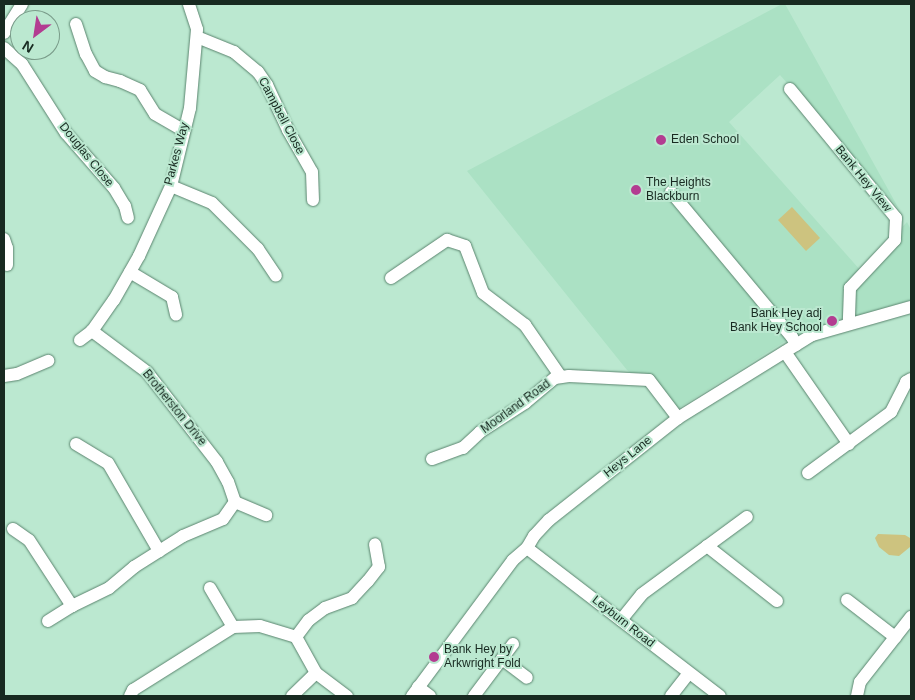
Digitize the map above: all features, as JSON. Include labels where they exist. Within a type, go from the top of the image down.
[{"type":"street","points":[[4,33],[22,4]]},
{"type":"street","name":"Parkes Way","points":[[80,340],[92,331],[130,272],[171,186],[183,130],[190,108],[198,29],[189,4]]},
{"type":"street","points":[[76,24],[86,54],[95,70],[104,77],[120,81],[140,90],[154,114],[183,130]]},
{"type":"street","name":"Campbell Close","points":[[197,37],[234,52],[258,72],[267,85],[288,130],[312,172],[313,200]]},
{"type":"street","name":"Douglas Close","points":[[4,48],[22,64],[66,133],[114,188],[125,206],[128,218]]},
{"type":"street","name":"Bank Hey View","points":[[790,89],[896,218],[895,240],[850,288],[849,324]]},
{"type":"street","points":[[171,186],[212,203],[258,249],[276,276]]},
{"type":"street","points":[[671,192],[792,337],[796,345]]},
{"type":"street","points":[[4,239],[7,248],[7,265]]},
{"type":"street","points":[[392,278],[447,240],[465,246],[483,293],[525,324],[561,377]]},
{"type":"street","points":[[130,272],[172,297],[176,315]]},
{"type":"street","name":"Heys Lane","points":[[415,692],[513,560],[527,548],[534,536],[549,520],[678,418],[812,335],[911,307]]},
{"type":"street","name":"Brotherston Drive","points":[[92,331],[154,379],[217,462],[228,482],[235,502]]},
{"type":"street","points":[[784,352],[850,444]]},
{"type":"street","points":[[4,376],[17,374],[48,361]]},
{"type":"street","name":"Moorland Road","points":[[432,459],[463,448],[480,432],[525,402],[555,378],[561,377],[608,376],[649,380],[678,418]]},
{"type":"street","points":[[808,473],[850,444],[891,412],[906,382],[911,379]]},
{"type":"street","points":[[76,444],[108,463],[158,551]]},
{"type":"street","points":[[48,621],[72,606],[110,588],[134,567],[183,536],[223,519],[235,502],[266,515]]},
{"type":"street","points":[[621,620],[642,594],[746,517]]},
{"type":"street","points":[[13,529],[29,540],[72,606]]},
{"type":"street","points":[[296,636],[309,620],[325,608],[352,598],[368,582],[379,567],[375,544]]},
{"type":"street","points":[[707,546],[777,601]]},
{"type":"street","name":"Leyburn Road","points":[[527,548],[720,696]]},
{"type":"street","points":[[210,588],[233,627]]},
{"type":"street","points":[[847,600],[895,637]]},
{"type":"street","points":[[857,696],[860,682],[911,617]]},
{"type":"street","points":[[130,696],[134,690],[233,627],[260,626],[296,636],[316,673],[347,696]]},
{"type":"street","points":[[474,696],[513,644]]},
{"type":"street","points":[[502,659],[527,678]]},
{"type":"street","points":[[292,696],[316,673]]},
{"type":"street","points":[[671,696],[689,673]]},
{"type":"street","points":[[415,692],[430,696]]},
{"type":"shaded area","name":"The Heights Blackburn","points":[[785,4],[899,209],[780,75],[729,122],[861,271],[907,222],[911,230],[911,300],[792,337],[679,408],[627,370],[467,171]]},
{"type":"shaded area","points":[[792,207],[820,238],[806,251],[778,220]]},
{"type":"shaded area","points":[[878,534],[905,535],[910,538],[910,547],[899,556],[889,555],[879,547],[875,538]]},
{"type":"place","name":"Eden School","points":[[661,140]]},
{"type":"place","name":"The Heights Blackburn","points":[[636,190]]},
{"type":"place","name":"Bank Hey adj Bank Hey School","points":[[832,321]]},
{"type":"place","name":"Bank Hey by Arkwright Fold","points":[[434,657]]}]
